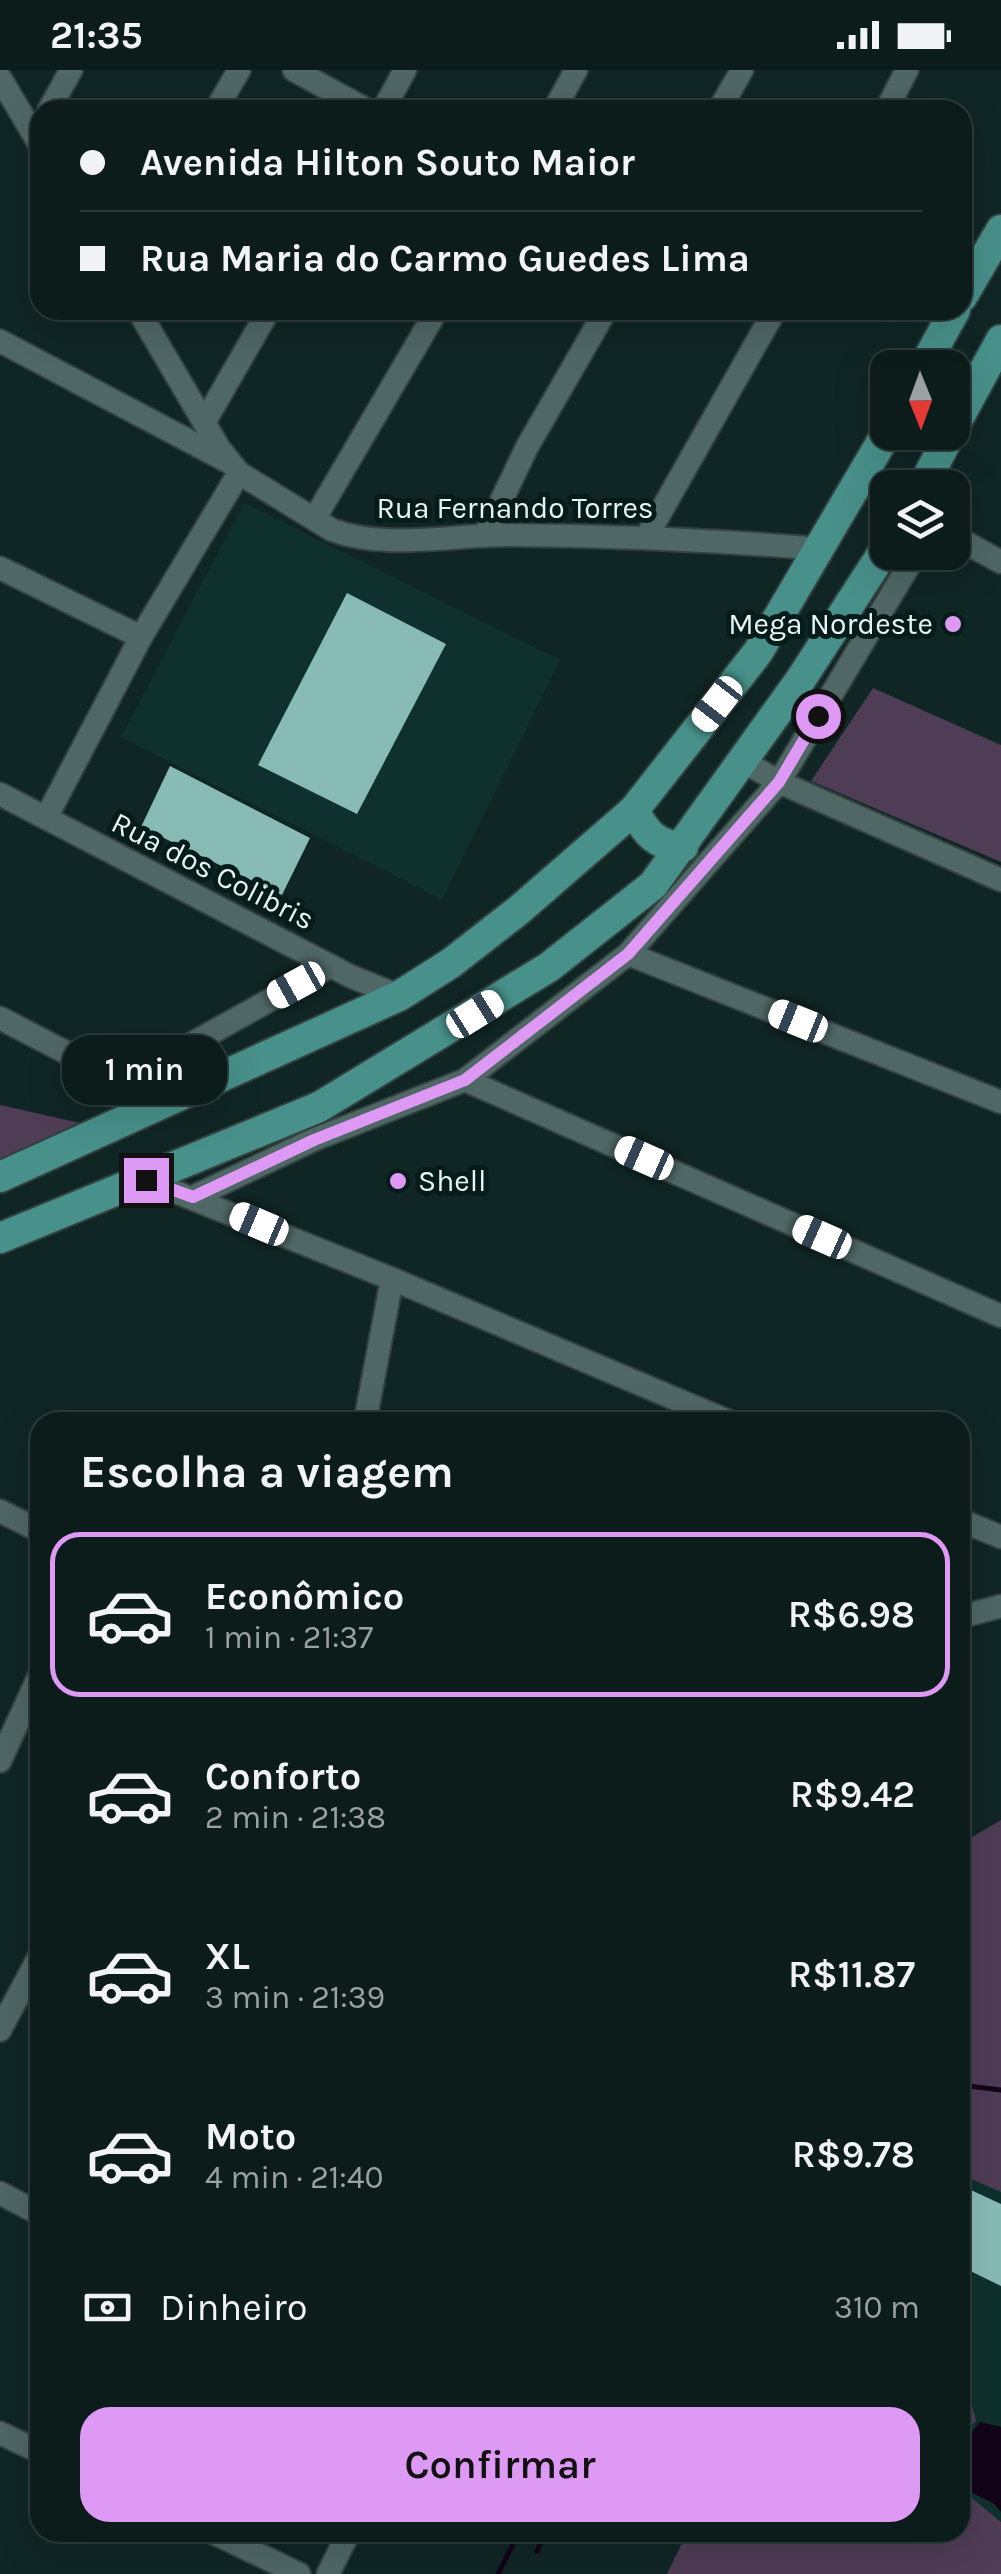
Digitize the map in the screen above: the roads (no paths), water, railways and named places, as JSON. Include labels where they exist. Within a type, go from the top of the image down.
[{"type":"main road","points":[[972,275],[1001,230]]},
{"type":"main road","points":[[933,350],[950,320]]},
{"type":"main road","points":[[970,398],[1001,340]]},
{"type":"main road","points":[[0,1176],[400,996],[506,920],[634,810],[758,652],[877,450]]},
{"type":"main road","points":[[0,1238],[319,1107],[550,967],[653,885],[743,762],[871,570]]},
{"type":"main road","points":[[634,810],[658,843],[683,847]]},
{"type":"street","points":[[55,100],[72,70]]},
{"type":"street","points":[[222,100],[239,70]]},
{"type":"street","points":[[294,70],[365,100]]},
{"type":"street","points":[[388,100],[405,70]]},
{"type":"street","points":[[560,100],[576,70]]},
{"type":"street","points":[[725,100],[742,70]]},
{"type":"street","points":[[891,100],[907,70]]},
{"type":"street","points":[[0,78],[30,124]]},
{"type":"street","name":"Rua Fernando Torres","points":[[144,320],[234,468],[348,536],[647,536],[821,549]]},
{"type":"street","points":[[205,421],[263,320]]},
{"type":"street","points":[[315,518],[431,320]]},
{"type":"street","points":[[485,535],[527,447],[600,320]]},
{"type":"street","points":[[647,536],[769,320]]},
{"type":"street","points":[[0,341],[234,468],[46,818]]},
{"type":"street","points":[[970,545],[1001,562]]},
{"type":"street","points":[[0,568],[140,638]]},
{"type":"street","points":[[193,1197],[314,1140],[465,1080],[628,954],[779,782],[907,570]]},
{"type":"street","points":[[743,762],[779,782],[1001,880]]},
{"type":"street","name":"Rua dos Colibris","points":[[0,794],[331,966],[400,996]]},
{"type":"street","points":[[628,954],[1001,1102]]},
{"type":"street","points":[[123,1082],[331,966]]},
{"type":"street","points":[[0,1018],[123,1082],[168,1100]]},
{"type":"street","points":[[465,1080],[1001,1316]]},
{"type":"street","points":[[146,1180],[706,1412]]},
{"type":"street","points":[[367,1412],[392,1279]]},
{"type":"street","points":[[0,1511],[30,1526]]},
{"type":"street","points":[[970,1524],[1001,1538]]},
{"type":"street","points":[[970,1614],[1001,1606]]},
{"type":"street","points":[[0,1760],[8,1723],[30,1689]]},
{"type":"street","points":[[0,2030],[30,1996]]},
{"type":"street","points":[[0,2192],[30,2208]]},
{"type":"street","points":[[0,2433],[30,2447]]},
{"type":"street","points":[[233,2542],[300,2574]]},
{"type":"street","points":[[328,2574],[344,2542]]},
{"type":"waterway","points":[[970,2086],[1001,2090]]},
{"type":"waterway","points":[[498,2574],[514,2542]]},
{"type":"waterway","points":[[537,2551],[541,2542]]},
{"type":"place","name":"Mega Nordeste","points":[[953,624]]},
{"type":"place","name":"Shell","points":[[398,1181]]}]
